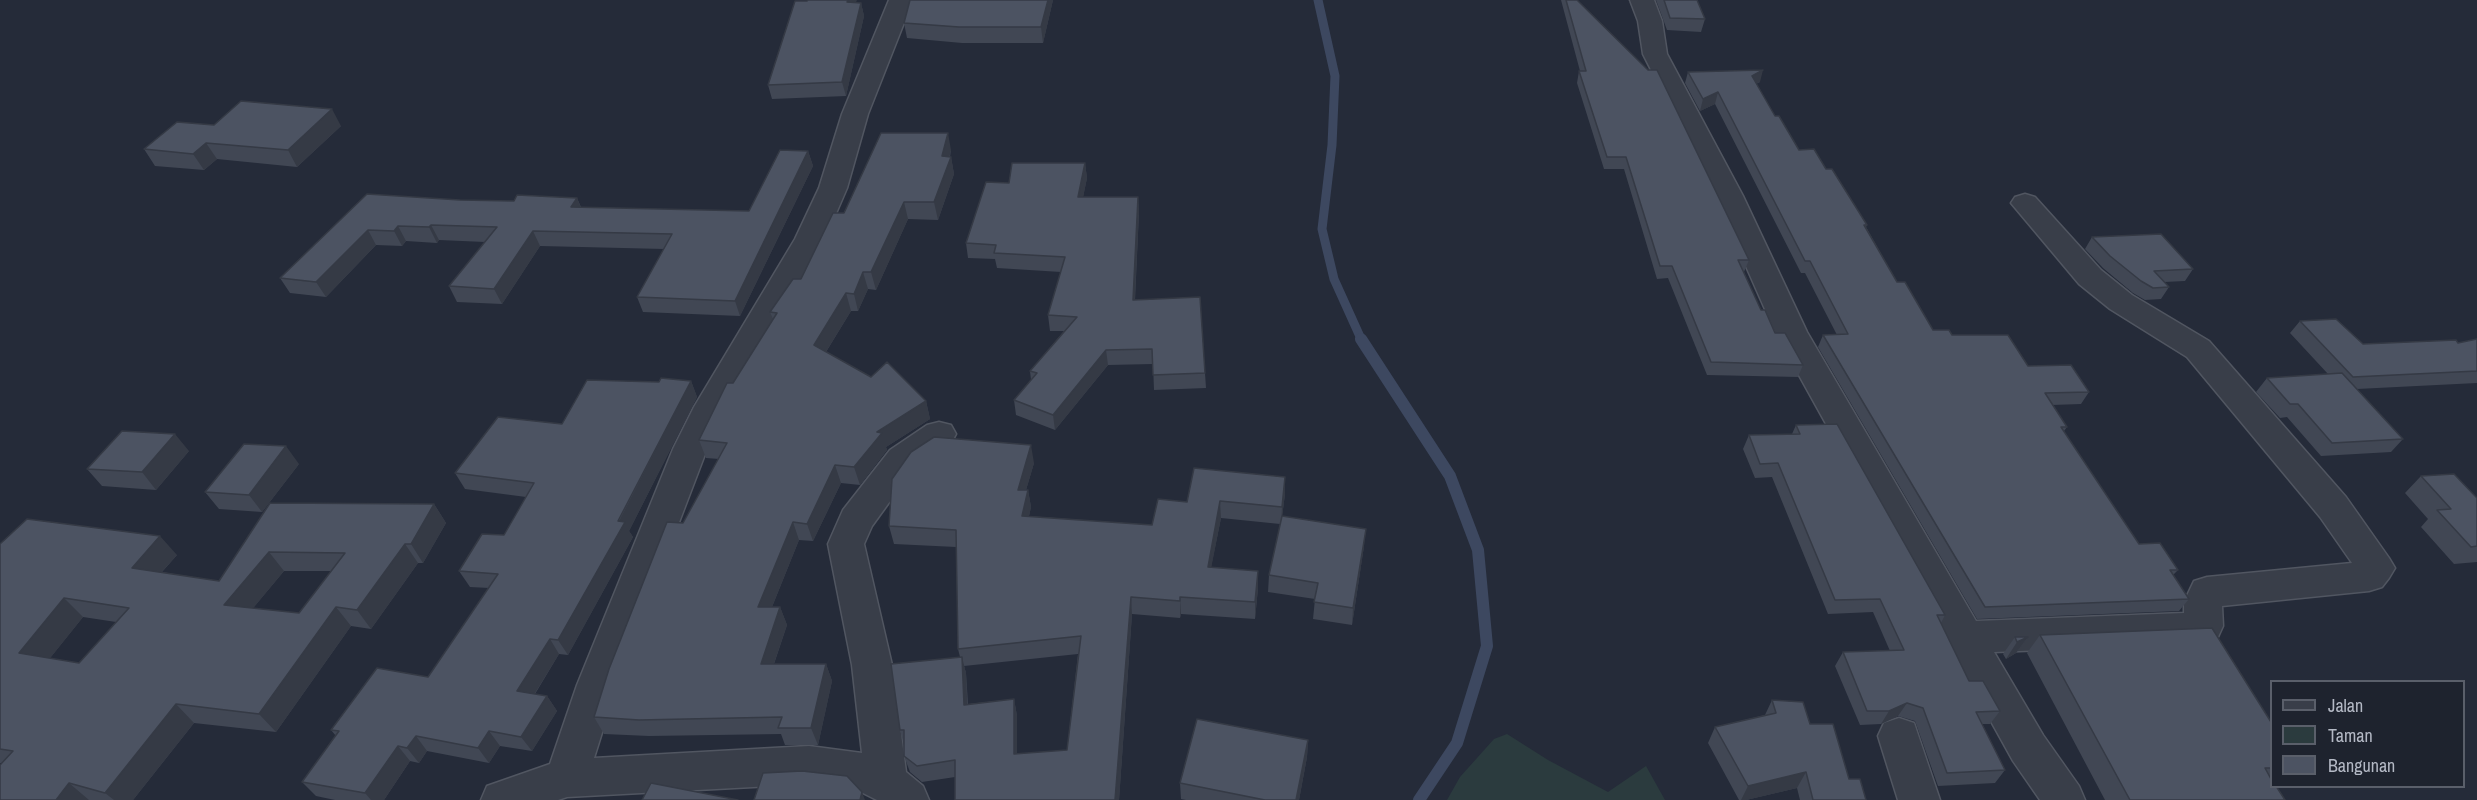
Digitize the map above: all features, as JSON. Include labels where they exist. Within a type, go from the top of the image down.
[{"type":"street","points":[[567,778],[597,685],[690,449],[706,415],[786,276],[810,239],[833,188],[855,114],[901,0]]},
{"type":"street","points":[[1642,0],[1650,21],[1655,54],[1730,196],[1791,332],[2028,748],[2064,800]]},
{"type":"street","points":[[1966,637],[2196,628],[2204,626],[2203,602],[2207,592],[2369,576],[2376,568],[2326,499],[2198,349],[2121,302],[2090,277],[2025,203]]},
{"type":"street","points":[[897,790],[846,544],[856,520],[902,459],[939,434]]},
{"type":"street","points":[[1899,736],[1919,800]]},
{"type":"street","points":[[502,800],[567,778],[810,765],[854,769],[897,790]]},
{"type":"green space","points":[[1507,734],[1548,760],[1608,792],[1646,766],[1665,800],[1447,800],[1460,777],[1494,739]]},
{"type":"building","points":[[848,0],[847,2],[861,3],[842,82],[768,85],[795,1]]},
{"type":"building","points":[[910,0],[1048,0],[1041,27],[959,27],[904,23]]},
{"type":"building","points":[[1566,0],[1577,0],[1648,70],[1657,70],[1749,260],[1738,260],[1761,310],[1765,310],[1775,333],[1785,333],[1803,365],[1711,362],[1672,266],[1660,266],[1626,157],[1607,157],[1579,71],[1586,71]]},
{"type":"building","points":[[1664,0],[1697,0],[1705,19],[1670,18]]},
{"type":"building","points":[[1763,70],[1752,76],[1775,116],[1779,116],[1799,150],[1814,149],[1826,169],[1832,169],[1867,225],[1864,225],[1897,282],[1905,282],[1933,330],[1949,330],[1952,335],[2008,335],[2028,366],[2071,365],[2089,392],[2045,393],[2067,427],[2061,427],[2139,544],[2160,543],[2178,570],[2170,570],[2189,599],[1985,607],[1823,335],[1848,334],[1810,261],[1805,261],[1718,92],[1703,99],[1688,72]]},
{"type":"building","points":[[241,101],[332,109],[288,150],[206,143],[193,154],[144,149],[177,122],[214,125]]},
{"type":"building","points":[[881,133],[948,133],[942,156],[951,157],[934,202],[904,202],[871,272],[863,272],[854,294],[846,293],[814,345],[871,377],[887,362],[926,401],[877,432],[882,433],[854,467],[835,465],[807,524],[793,522],[758,607],[780,607],[761,664],[826,664],[811,728],[778,728],[782,717],[639,720],[594,717],[609,669],[667,522],[683,523],[727,443],[699,440],[727,383],[733,383],[777,313],[770,312],[793,279],[801,279],[833,213],[844,213]]},
{"type":"building","points":[[780,150],[808,151],[735,301],[637,297],[672,234],[533,231],[494,289],[449,286],[497,227],[398,226],[394,231],[368,230],[316,282],[280,278],[367,194],[514,201],[517,195],[577,198],[571,207],[749,211]]},
{"type":"building","points":[[1012,163],[1085,163],[1078,197],[1138,197],[1133,300],[1200,297],[1205,373],[1153,375],[1152,349],[1106,350],[1053,415],[1014,400],[1037,373],[1030,371],[1077,317],[1048,315],[1065,257],[994,253],[996,245],[966,243],[986,182],[1009,183]]},
{"type":"building","points":[[2161,234],[2193,269],[2154,271],[2169,287],[2153,288],[2110,256],[2092,237]]},
{"type":"building","points":[[2336,319],[2363,344],[2456,340],[2458,343],[2477,339],[2477,371],[2353,377],[2300,321]]},
{"type":"building","points":[[2342,373],[2403,439],[2332,443],[2298,404],[2290,404],[2267,378]]},
{"type":"building","points":[[661,378],[691,381],[618,521],[625,522],[558,640],[550,639],[517,691],[547,696],[521,737],[489,731],[478,748],[416,736],[407,748],[398,746],[365,793],[302,782],[339,731],[331,730],[377,668],[428,677],[498,574],[459,571],[482,534],[504,535],[534,483],[455,473],[498,417],[562,424],[587,380],[659,382]]},
{"type":"building","points":[[1837,424],[1945,615],[1937,615],[1969,681],[1983,681],[2000,711],[1976,712],[2005,770],[1947,773],[1923,708],[1907,703],[1889,711],[1867,711],[1843,652],[1904,650],[1880,599],[1835,600],[1778,463],[1760,464],[1749,435],[1800,434],[1796,425]]},
{"type":"building","points":[[122,431],[175,434],[142,472],[87,469]]},
{"type":"building","points":[[934,437],[1031,445],[1018,490],[1028,490],[1022,516],[1152,525],[1158,499],[1187,502],[1194,468],[1285,477],[1282,507],[1220,501],[1208,567],[1258,571],[1255,602],[1180,597],[1180,601],[1131,597],[1115,800],[955,800],[955,760],[917,766],[904,756],[904,730],[900,730],[891,664],[962,657],[964,705],[1014,699],[1014,754],[1067,750],[1081,636],[958,649],[956,530],[889,526],[892,479],[911,452]]},
{"type":"building","points":[[244,444],[286,446],[249,495],[205,492]]},
{"type":"building","points":[[2454,474],[2477,498],[2477,546],[2471,547],[2437,510],[2451,509],[2421,476]]},
{"type":"building","points":[[270,503],[434,504],[411,544],[405,544],[357,610],[336,607],[259,714],[176,704],[105,793],[69,783],[56,800],[0,800],[0,765],[13,751],[0,749],[0,544],[27,519],[160,536],[132,568],[219,581]],"holes":[[[269,552],[345,553],[299,613],[224,605]],[[64,598],[129,608],[79,663],[19,653]]]},
{"type":"building","points":[[1282,516],[1366,529],[1353,608],[1314,602],[1318,583],[1269,575]]},
{"type":"building","points":[[2212,628],[2270,720],[2270,768],[2265,768],[2270,777],[2270,788],[2277,788],[2285,800],[2130,800],[2040,635]]},
{"type":"building","points":[[2015,637],[2028,637],[2017,642]]},
{"type":"building","points":[[1772,700],[1803,702],[1810,724],[1833,724],[1849,779],[1860,779],[1866,800],[1813,800],[1806,772],[1748,786],[1715,727],[1776,713]]},
{"type":"building","points":[[1197,719],[1308,740],[1296,800],[1265,800],[1180,783]]},
{"type":"building","points":[[802,771],[847,776],[862,792],[860,800],[754,800],[763,773]]},
{"type":"building","points":[[651,783],[738,800],[642,800]]},
{"type":"waterway","points":[[1318,0],[1335,76],[1332,145],[1322,229],[1334,279],[1361,339]]},
{"type":"waterway","points":[[1361,339],[1450,476],[1478,550],[1487,646],[1457,743],[1419,800]]}]
